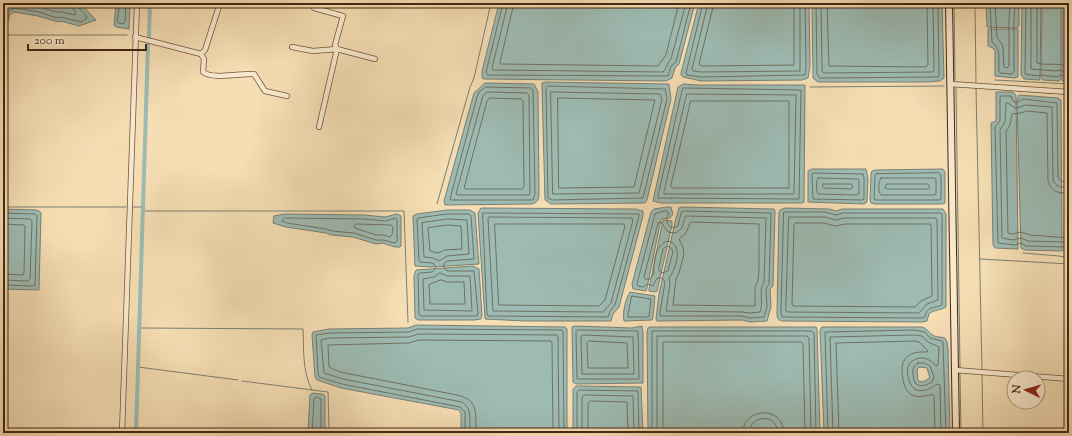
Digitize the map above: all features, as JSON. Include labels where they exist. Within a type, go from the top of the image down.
[{"type":"street","points":[[122,433],[136,3]]},
{"type":"street","points":[[201,54],[205,50],[220,3]]},
{"type":"street","points":[[310,3],[314,8],[343,16],[335,45],[337,49],[319,127]]},
{"type":"street","points":[[949,3],[956,433]]},
{"type":"street","points":[[135,37],[201,54],[204,59],[203,72],[207,75],[232,76],[254,74],[265,91],[287,96]]},
{"type":"street","points":[[292,47],[313,51],[337,49],[375,59]]},
{"type":"street","points":[[950,84],[1069,92]]},
{"type":"street","points":[[955,370],[1069,379]]},
{"type":"water","points":[[3,3],[80,3],[96,20],[79,26],[14,12],[10,14],[6,28],[3,29]]},
{"type":"water","points":[[116,3],[130,3],[129,29],[116,27],[114,25]]},
{"type":"water","points":[[499,3],[695,3],[679,64],[675,68],[672,78],[666,81],[483,79],[482,71]]},
{"type":"water","points":[[699,3],[809,3],[810,66],[808,78],[802,80],[701,81],[683,77],[681,73]]},
{"type":"water","points":[[812,3],[942,3],[944,78],[940,81],[927,82],[818,82],[813,78]]},
{"type":"water","points":[[986,3],[1019,3],[1019,26],[1017,28],[987,27]]},
{"type":"water","points":[[1022,3],[1041,3],[1040,80],[1024,79],[1021,75]]},
{"type":"water","points":[[1042,3],[1061,3],[1061,79],[1059,81],[1043,80],[1041,77]]},
{"type":"water","points":[[1062,3],[1069,3],[1069,82],[1062,81]]},
{"type":"water","points":[[988,29],[1018,29],[1018,77],[995,76],[995,51],[993,48],[988,46]]},
{"type":"water","points":[[485,83],[534,84],[538,92],[539,194],[538,200],[535,203],[445,205],[444,201],[474,93]]},
{"type":"water","points":[[542,83],[669,84],[671,99],[647,200],[645,203],[551,204],[545,200]]},
{"type":"water","points":[[683,84],[805,85],[804,202],[661,203],[653,201],[678,87]]},
{"type":"water","points":[[996,92],[1013,92],[1016,95],[1018,249],[995,248],[993,245],[991,123],[996,121]]},
{"type":"water","points":[[1019,95],[1058,98],[1061,100],[1062,251],[1025,250],[1021,248],[1017,100]]},
{"type":"water","points":[[1069,98],[1069,255],[1065,254],[1064,252],[1065,100]]},
{"type":"water","points":[[812,169],[866,169],[868,178],[867,202],[864,204],[808,202],[808,171]]},
{"type":"water","points":[[943,169],[945,172],[945,203],[871,203],[872,171]]},
{"type":"water","points":[[671,207],[673,214],[670,218],[661,219],[646,291],[633,289],[632,284],[651,212],[654,209]]},
{"type":"water","points":[[481,208],[635,209],[643,211],[643,216],[619,307],[613,314],[611,321],[525,321],[485,319],[478,213]]},
{"type":"water","points":[[679,208],[774,209],[773,286],[770,289],[771,307],[767,321],[657,321],[659,294],[676,218]]},
{"type":"water","points":[[785,208],[829,209],[836,211],[842,209],[943,209],[946,214],[946,307],[930,313],[927,321],[922,322],[779,320],[777,317],[777,312],[779,213],[780,210]]},
{"type":"water","points":[[3,209],[36,210],[41,213],[39,290],[3,289]]},
{"type":"water","points":[[447,210],[470,210],[475,213],[479,264],[431,267],[415,266],[413,216],[417,214]]},
{"type":"water","points":[[284,214],[364,215],[385,217],[397,214],[401,216],[401,246],[395,247],[382,243],[376,244],[353,237],[331,235],[286,227],[273,223],[274,216]]},
{"type":"water","points":[[663,220],[672,221],[672,225],[657,291],[655,292],[649,291],[649,289]]},
{"type":"water","points":[[473,266],[479,269],[481,319],[418,320],[415,318],[414,276],[416,270]]},
{"type":"water","points":[[630,292],[655,296],[652,320],[624,321],[625,306]]},
{"type":"water","points":[[416,325],[565,327],[567,329],[567,433],[461,433],[461,413],[459,410],[341,388],[317,380],[315,377],[313,332],[329,329],[408,328]]},
{"type":"water","points":[[642,326],[643,383],[576,384],[573,382],[572,327],[632,328]]},
{"type":"water","points":[[650,327],[816,327],[820,433],[769,433],[767,428],[758,430],[758,433],[648,433],[647,331]]},
{"type":"water","points":[[822,327],[922,327],[934,336],[945,338],[948,349],[950,433],[824,433],[820,330]],"holes":[[[919,367],[927,368],[930,378],[923,382],[918,381],[917,370]]]},
{"type":"water","points":[[576,386],[641,387],[643,433],[573,433],[573,389]]},
{"type":"water","points":[[312,393],[323,394],[325,396],[325,433],[308,433],[310,395]]},
{"type":"waterway","points":[[149,37],[150,3]]},
{"type":"waterway","points":[[299,3],[307,4]]},
{"type":"waterway","points":[[314,4],[334,6],[335,3]]},
{"type":"waterway","points":[[437,204],[470,87],[474,78],[491,3]]},
{"type":"waterway","points":[[954,3],[955,80]]},
{"type":"waterway","points":[[975,3],[976,84]]},
{"type":"waterway","points":[[3,35],[127,35]]},
{"type":"waterway","points":[[136,433],[148,44]]},
{"type":"waterway","points":[[995,80],[1069,84]]},
{"type":"waterway","points":[[810,87],[944,86]]},
{"type":"waterway","points":[[956,88],[960,367]]},
{"type":"waterway","points":[[976,88],[982,370]]},
{"type":"waterway","points":[[1018,91],[1066,94]]},
{"type":"waterway","points":[[3,207],[126,207]]},
{"type":"waterway","points":[[133,207],[143,207]]},
{"type":"waterway","points":[[143,211],[404,211],[408,322]]},
{"type":"waterway","points":[[1023,253],[1069,258]]},
{"type":"waterway","points":[[980,259],[1069,264]]},
{"type":"waterway","points":[[139,328],[303,329],[305,368],[312,390]]},
{"type":"waterway","points":[[138,367],[238,380]]},
{"type":"waterway","points":[[960,374],[961,433]]},
{"type":"waterway","points":[[982,374],[983,433]]},
{"type":"waterway","points":[[242,381],[328,392],[328,433]]}]
